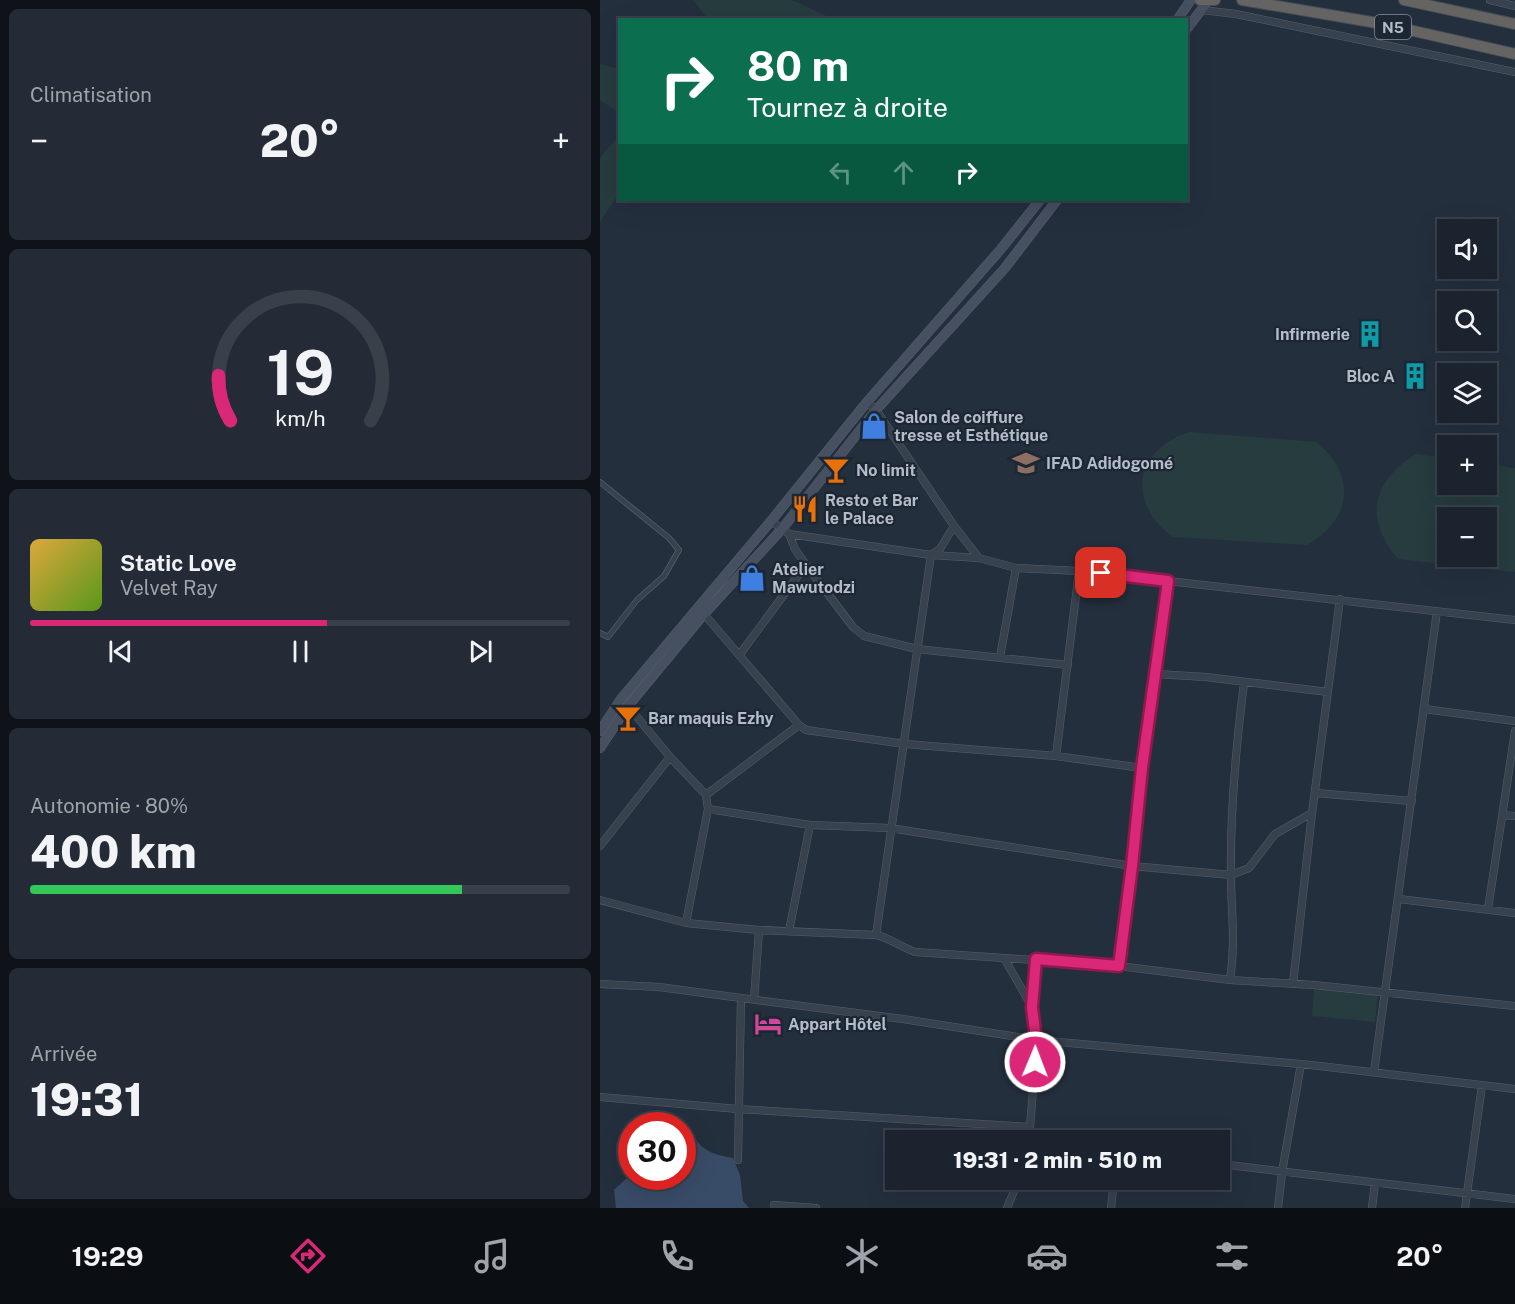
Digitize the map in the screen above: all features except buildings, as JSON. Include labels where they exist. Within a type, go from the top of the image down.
[{"type":"highway","name":"N5","points":[[1242,0],[1383,24],[1515,54]]},
{"type":"highway","name":"N5","points":[[1404,0],[1515,24]]},
{"type":"main road","points":[[1178,18],[1191,0]]},
{"type":"main road","points":[[1188,27],[1206,3]]},
{"type":"main road","points":[[600,731],[621,699],[771,521],[867,402],[1001,249],[1039,201]]},
{"type":"main road","points":[[600,748],[628,706],[704,614],[785,531],[876,410],[1005,268],[1056,201]]},
{"type":"street","points":[[1490,0],[1515,6]]},
{"type":"street","points":[[1206,3],[1236,14],[1515,72]]},
{"type":"street","points":[[867,402],[876,410],[954,526],[980,558]]},
{"type":"street","points":[[600,482],[669,538],[679,550],[664,576],[638,600],[609,637],[600,633]]},
{"type":"street","points":[[771,521],[785,531],[806,565],[858,633],[917,649],[1068,665]]},
{"type":"street","points":[[876,935],[931,555],[940,549],[954,526]]},
{"type":"street","points":[[785,531],[931,555],[980,558],[1016,567],[1079,571],[1515,620]]},
{"type":"street","points":[[740,654],[806,565]]},
{"type":"street","points":[[1000,657],[1016,567]]},
{"type":"street","points":[[1056,756],[1079,571]]},
{"type":"street","points":[[1119,966],[1142,768],[1168,581]]},
{"type":"street","points":[[1293,984],[1312,813],[1340,599]]},
{"type":"street","points":[[1374,1072],[1437,611]]},
{"type":"street","points":[[704,614],[799,725],[806,730],[905,744],[1056,756],[1142,768]]},
{"type":"street","points":[[1156,674],[1328,692]]},
{"type":"street","points":[[1230,980],[1235,933],[1231,875],[1238,726],[1244,683]]},
{"type":"street","points":[[628,706],[670,757],[706,795],[708,809],[686,923]]},
{"type":"street","points":[[1424,709],[1515,721]]},
{"type":"street","points":[[706,795],[799,725]]},
{"type":"street","points":[[1488,909],[1515,731]]},
{"type":"street","points":[[600,846],[670,757]]},
{"type":"street","points":[[1315,793],[1412,801]]},
{"type":"street","points":[[708,809],[810,825],[890,828],[1132,866],[1231,875],[1249,868],[1275,834],[1312,813]]},
{"type":"street","points":[[1502,815],[1515,816]]},
{"type":"street","points":[[789,931],[810,825]]},
{"type":"street","points":[[1399,898],[1515,913]]},
{"type":"street","points":[[600,900],[686,923],[759,930],[876,935],[886,937],[915,952],[1119,966],[1230,980],[1385,992],[1515,1006]]},
{"type":"street","points":[[754,1000],[759,930]]},
{"type":"street","points":[[1004,958],[1032,1007]]},
{"type":"street","points":[[1030,1130],[1036,1040],[1032,1007],[1036,959]]},
{"type":"street","points":[[600,984],[659,987],[903,1019],[1036,1040],[1300,1064],[1515,1089]]},
{"type":"street","points":[[738,1160],[741,998]]},
{"type":"street","points":[[1278,1208],[1300,1064]]},
{"type":"street","points":[[1465,1208],[1482,1085]]},
{"type":"street","points":[[600,1096],[738,1109],[1030,1127]]},
{"type":"street","points":[[1230,1165],[1515,1199]]},
{"type":"street","points":[[1372,1208],[1375,1183]]},
{"type":"street","points":[[1006,1208],[1014,1190]]},
{"type":"street","points":[[1111,1208],[1113,1190]]},
{"type":"street","points":[[774,1205],[816,1208]]},
{"type":"green space","points":[[693,0],[792,0],[831,18],[707,18]]},
{"type":"green space","points":[[600,64],[618,69],[618,112],[600,100]]},
{"type":"green space","points":[[618,136],[618,195],[600,222],[600,158]]},
{"type":"green space","points":[[1189,432],[1317,442],[1330,455],[1339,469],[1343,483],[1344,497],[1333,523],[1322,535],[1307,545],[1173,537],[1158,523],[1148,509],[1143,494],[1143,478],[1147,464],[1157,451],[1171,440]]},
{"type":"green space","points":[[1416,454],[1437,457],[1437,495],[1497,495],[1497,465],[1515,468],[1515,572],[1470,567],[1497,567],[1497,507],[1437,507],[1437,563],[1398,559],[1380,530],[1377,516],[1377,502],[1389,477]]},
{"type":"green space","points":[[1314,988],[1378,993],[1375,1022],[1312,1016]]},
{"type":"water","points":[[696,1139],[703,1148],[715,1154],[733,1158],[740,1175],[743,1201],[749,1208],[616,1208],[614,1190],[618,1186],[618,1190],[696,1190]]},
{"type":"place","name":"Infirmerie","points":[[1370,334]]},
{"type":"place","name":"Bloc A","points":[[1415,376]]},
{"type":"place","name":"Salon de coiffure tresse et Esthétique","points":[[874,426]]},
{"type":"place","name":"IFAD Adidogomé","points":[[1026,463]]},
{"type":"place","name":"No limit","points":[[836,470]]},
{"type":"place","name":"Resto et Bar le Palace","points":[[805,509]]},
{"type":"place","name":"Atelier Mawutodzi","points":[[752,578]]},
{"type":"place","name":"Bar maquis Ezhy","points":[[628,718]]},
{"type":"place","name":"Appart Hôtel","points":[[768,1024]]},
{"type":"route","points":[[1035,1062],[1036,1040],[1032,1007],[1036,959],[1119,966],[1142,768],[1168,581],[1101,573]]}]
